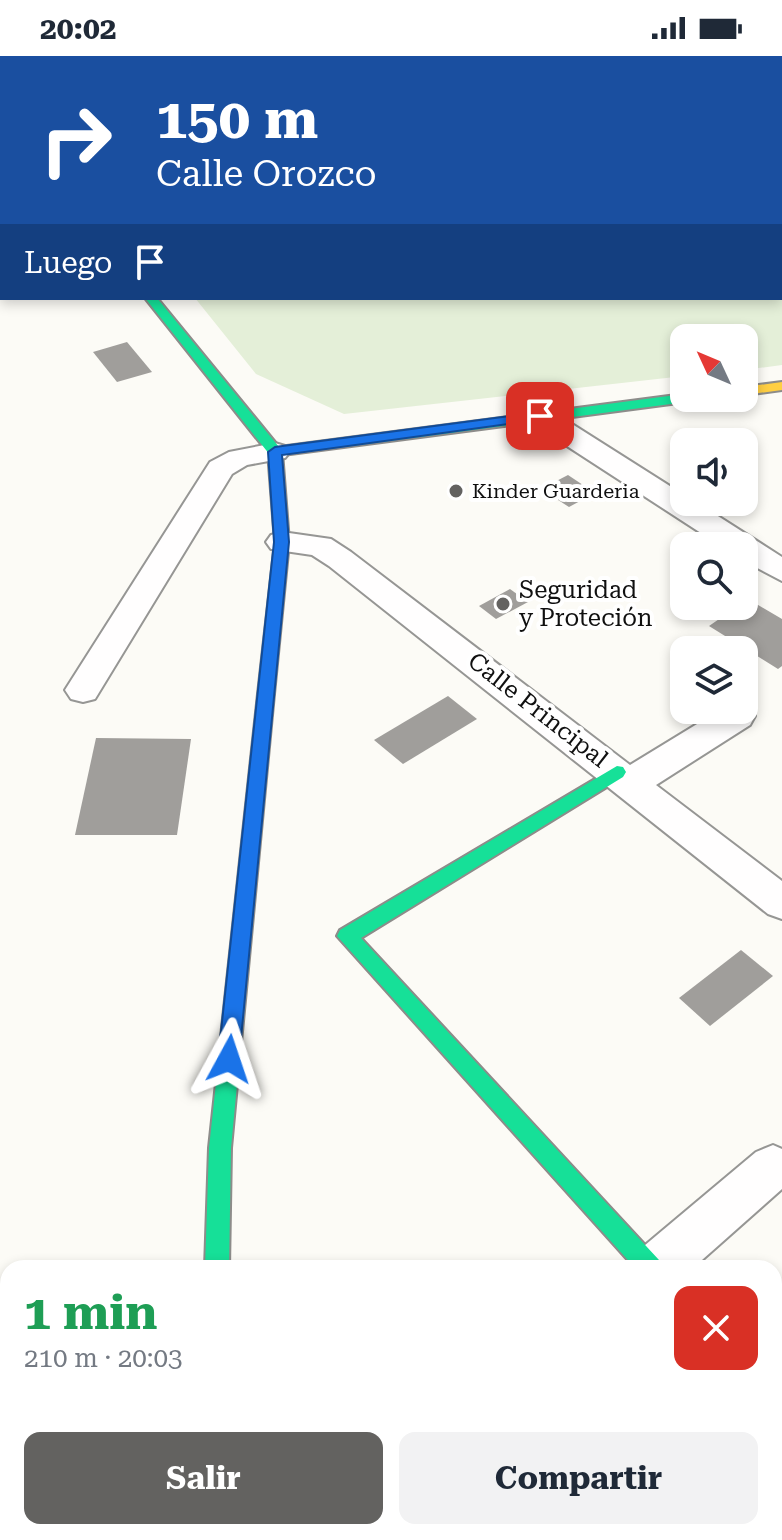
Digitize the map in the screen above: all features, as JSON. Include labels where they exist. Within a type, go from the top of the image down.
[{"type":"street","points":[[153,300],[189,341],[275,452],[282,542],[220,1148],[217,1260]]},
{"type":"street","points":[[758,389],[782,386]]},
{"type":"street","points":[[83,690],[221,468],[239,458],[670,400]]},
{"type":"street","points":[[540,416],[722,532]]},
{"type":"street","name":"Calle Principal","points":[[282,542],[320,546],[340,559],[782,903]]},
{"type":"street","points":[[758,555],[782,571]]},
{"type":"street","points":[[646,1260],[347,936],[722,724]]},
{"type":"street","points":[[663,1260],[773,1167]]},
{"type":"green space","points":[[197,300],[782,300],[782,365],[758,368],[758,324],[670,324],[670,378],[344,414],[256,374]]},
{"type":"building","points":[[127,342],[152,372],[117,382],[93,352]]},
{"type":"building","points":[[568,475],[595,493],[569,507],[541,489]]},
{"type":"building","name":"Seguridad y Proteción","points":[[510,589],[528,602],[496,619],[479,606]]},
{"type":"building","points":[[758,605],[782,619],[782,666],[778,669],[758,657],[758,636],[725,636],[709,626],[718,620],[758,620]]},
{"type":"building","points":[[448,696],[477,719],[403,764],[374,740]]},
{"type":"building","points":[[96,738],[191,739],[177,835],[75,835]]},
{"type":"building","points":[[741,950],[773,976],[710,1026],[679,998]]},
{"type":"traffic: fast","points":[[153,300],[275,452]]},
{"type":"traffic: fast","points":[[275,452],[670,400]]},
{"type":"traffic: fast","points":[[217,1260],[220,1148],[266,694]]},
{"type":"traffic: fast","points":[[617,772],[347,936],[644,1260]]},
{"type":"traffic: slow","points":[[758,389],[782,386]]},
{"type":"traffic: jam","points":[[266,694],[282,542],[275,452]]},
{"type":"place","name":"Kinder Guarderia","points":[[456,491]]},
{"type":"place","name":"Seguridad y Proteción","points":[[503,604]]},
{"type":"route","points":[[229,1059],[282,542],[275,452],[540,416]]}]
